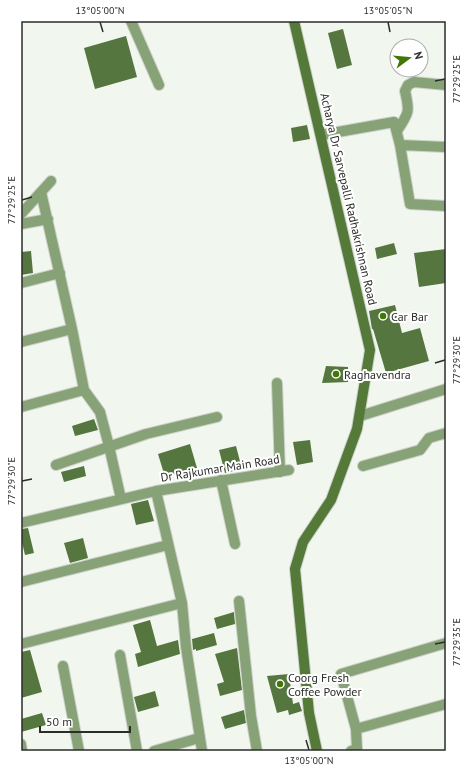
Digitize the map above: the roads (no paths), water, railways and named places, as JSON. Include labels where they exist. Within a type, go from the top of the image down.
[{"type":"street","points":[[131,21],[159,85]]},
{"type":"street","name":"Acharya Dr Sarvepalli Radhakrishnan Road","points":[[294,21],[370,350],[357,429],[331,500],[303,542],[295,569],[309,713],[317,751]]},
{"type":"street","points":[[397,131],[408,115],[408,104],[405,91],[408,85],[414,82],[446,85]]},
{"type":"street","points":[[321,135],[394,122],[400,144],[410,204],[446,206]]},
{"type":"street","points":[[400,144],[446,147]]},
{"type":"street","points":[[21,214],[51,181]]},
{"type":"street","points":[[41,192],[72,328],[84,390],[100,412],[121,499]]},
{"type":"street","points":[[21,224],[48,219]]},
{"type":"street","points":[[21,283],[60,273]]},
{"type":"street","points":[[21,342],[72,328]]},
{"type":"street","name":"Dr Rajkumar Main Road","points":[[21,523],[156,491],[284,471],[277,383]]},
{"type":"street","points":[[360,416],[446,389]]},
{"type":"street","points":[[21,407],[84,390]]},
{"type":"street","points":[[56,465],[146,434],[217,417]]},
{"type":"street","points":[[363,466],[420,450],[429,438],[446,433]]},
{"type":"street","points":[[221,480],[235,544]]},
{"type":"street","points":[[156,491],[182,603],[199,738],[202,751]]},
{"type":"street","points":[[21,582],[168,544]]},
{"type":"street","points":[[239,601],[251,716],[257,751]]},
{"type":"street","points":[[21,644],[182,603]]},
{"type":"street","points":[[351,751],[357,749],[356,729],[341,674],[446,643]]},
{"type":"street","points":[[120,655],[137,751]]},
{"type":"street","points":[[63,666],[80,751]]},
{"type":"street","points":[[356,729],[446,704]]},
{"type":"street","points":[[154,751],[199,738]]},
{"type":"street","points":[[21,744],[22,751]]},
{"type":"place","name":"Car Bar","points":[[383,316]]},
{"type":"place","name":"Raghavendra","points":[[336,374]]},
{"type":"place","name":"Coorg Fresh Coffee Powder","points":[[280,684]]}]
